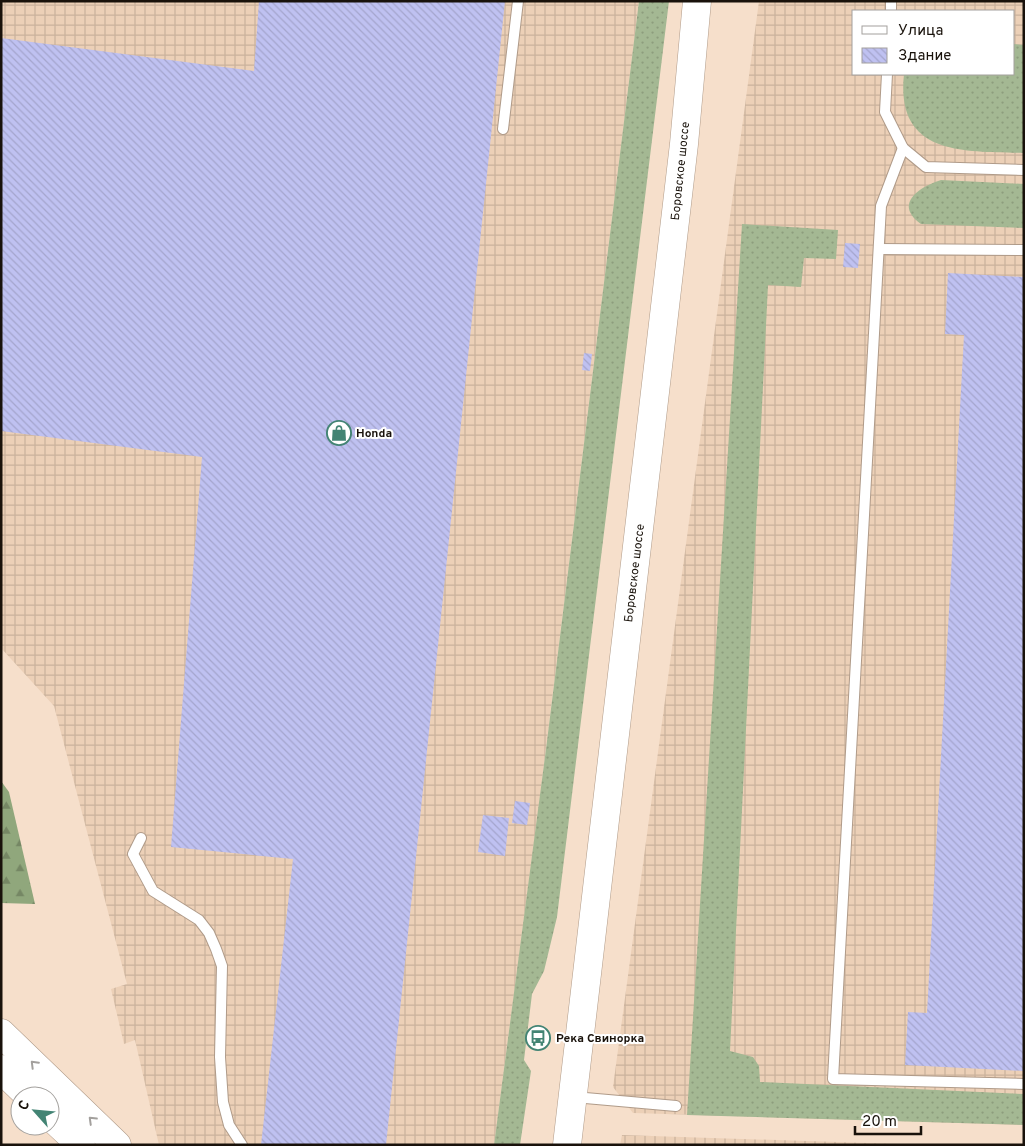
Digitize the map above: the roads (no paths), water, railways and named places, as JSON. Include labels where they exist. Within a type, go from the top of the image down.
[{"type":"main road","name":"Боровское шоссе","points":[[567,1145],[684,144],[697,1]]},
{"type":"main road","points":[[1,1033],[117,1145]]},
{"type":"main road","points":[[1,1069],[19,1086]]},
{"type":"main road","points":[[60,1125],[81,1145]]},
{"type":"lane","points":[[503,129],[518,1]]},
{"type":"lane","points":[[887,75],[885,112],[902,148],[926,167],[1024,170]]},
{"type":"lane","points":[[902,148],[881,206],[833,1079],[1024,1084]]},
{"type":"lane","points":[[879,249],[1024,250]]},
{"type":"lane","points":[[141,838],[133,854],[153,891],[199,920],[209,933],[222,966],[220,1057],[223,1102],[228,1125],[242,1145]]},
{"type":"lane","points":[[573,1097],[676,1106]]},
{"type":"place","name":"Honda","points":[[339,433]]},
{"type":"place","name":"Река Свинорка","points":[[538,1038]]}]
